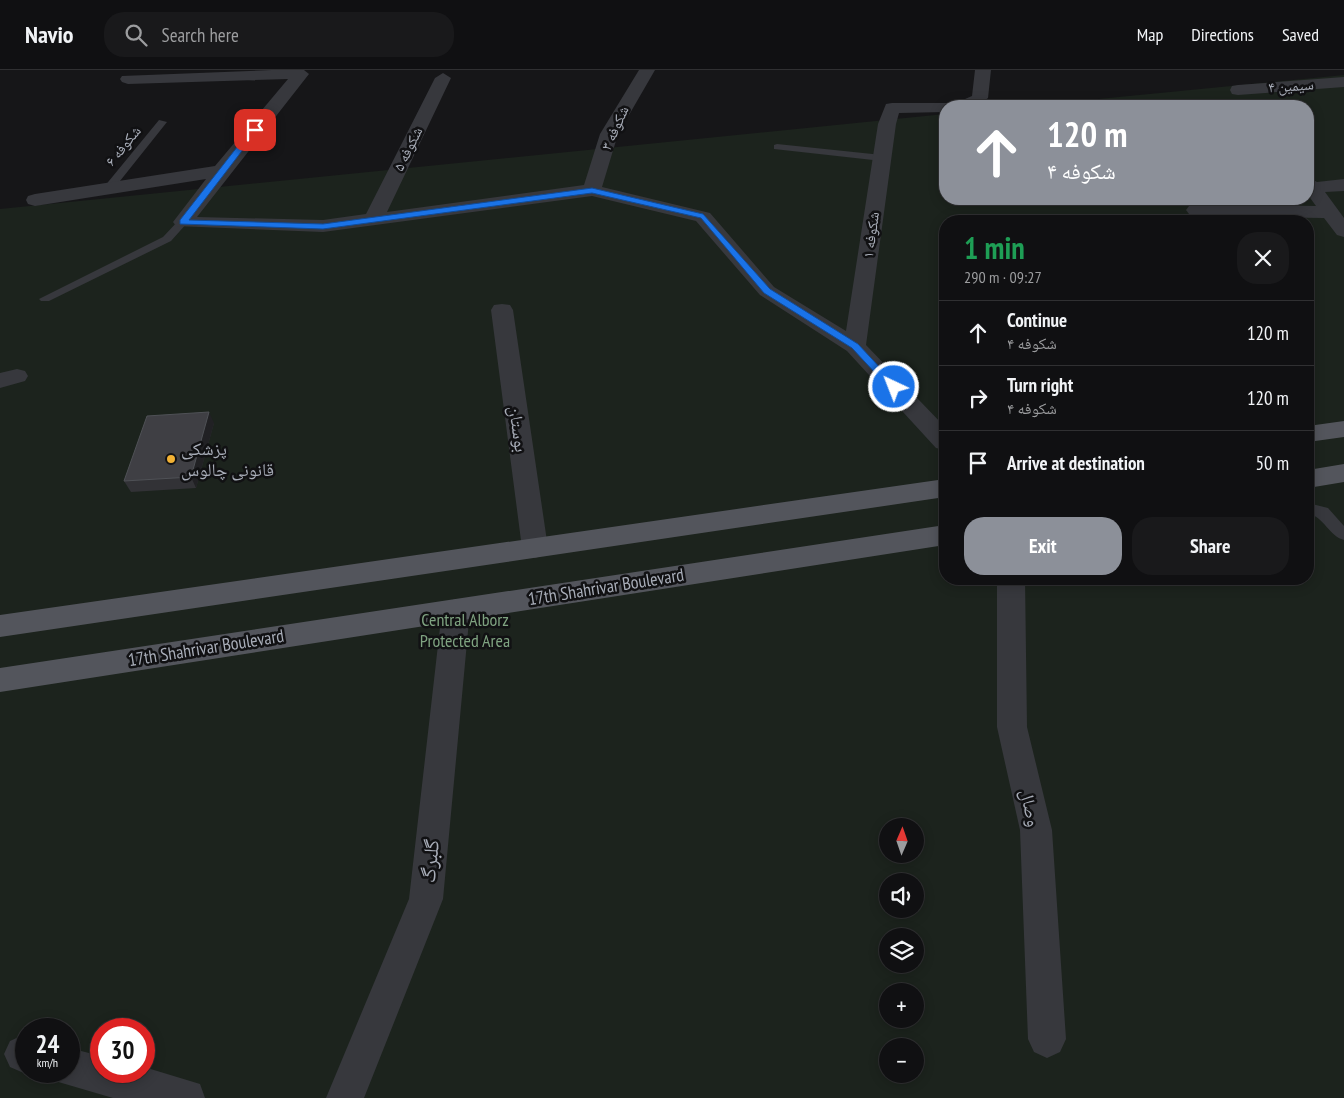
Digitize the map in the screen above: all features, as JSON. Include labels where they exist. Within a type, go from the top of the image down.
[{"type":"main road","points":[[1314,433],[1344,429]]},
{"type":"main road","points":[[1314,478],[1344,473]]},
{"type":"main road","points":[[0,626],[939,489]]},
{"type":"main road","name":"17th Shahrivar Boulevard","points":[[0,680],[939,536]]},
{"type":"street","name":"شکوفه ۳","points":[[592,190],[609,134],[632,92],[647,70]]},
{"type":"street","points":[[976,100],[980,98],[983,70]]},
{"type":"street","points":[[128,79],[301,74],[220,171],[183,222]]},
{"type":"street","name":"شکوفه ۵","points":[[373,220],[443,78]]},
{"type":"street","name":"سیمین ۴","points":[[1245,100],[1234,83],[1344,82]]},
{"type":"street","points":[[939,107],[892,108],[887,124],[939,123]]},
{"type":"street","name":"شکوفه ۱","points":[[855,346],[887,124]]},
{"type":"street","points":[[35,200],[220,171]]},
{"type":"street","points":[[1314,185],[1344,185]]},
{"type":"street","points":[[183,222],[323,226],[592,190],[703,216],[767,291],[855,346],[939,436]]},
{"type":"street","points":[[1314,191],[1344,231]]},
{"type":"street","points":[[1196,210],[1330,212]]},
{"type":"street","name":"بوستان","points":[[502,310],[535,548]]},
{"type":"street","name":"وصال","points":[[1011,585],[1012,727],[1036,830],[1047,1039]]},
{"type":"street","name":"گلبرگ","points":[[345,1098],[426,899],[456,610]]},
{"type":"street","points":[[80,1069],[186,1098]]},
{"type":"lane","name":"شکوفه ۶","points":[[108,189],[162,122]]},
{"type":"lane","points":[[777,147],[882,158]]},
{"type":"lane","points":[[45,299],[167,239],[183,222]]},
{"type":"lane","points":[[1314,510],[1322,512],[1344,535]]},
{"type":"green space","name":"Central Alborz Protected Area","points":[[1344,75],[1344,1098],[0,1098],[0,209],[939,115],[939,205],[1314,205],[1314,100],[1088,100]]},
{"type":"building","points":[[209,412],[191,477],[124,481],[147,416]]},
{"type":"place","name":"پزشکی قانونی چالوس","points":[[171,459]]},
{"type":"route","points":[[255,130],[220,171],[183,222],[323,226],[592,190],[703,216],[767,291],[855,346],[894,387]]}]
